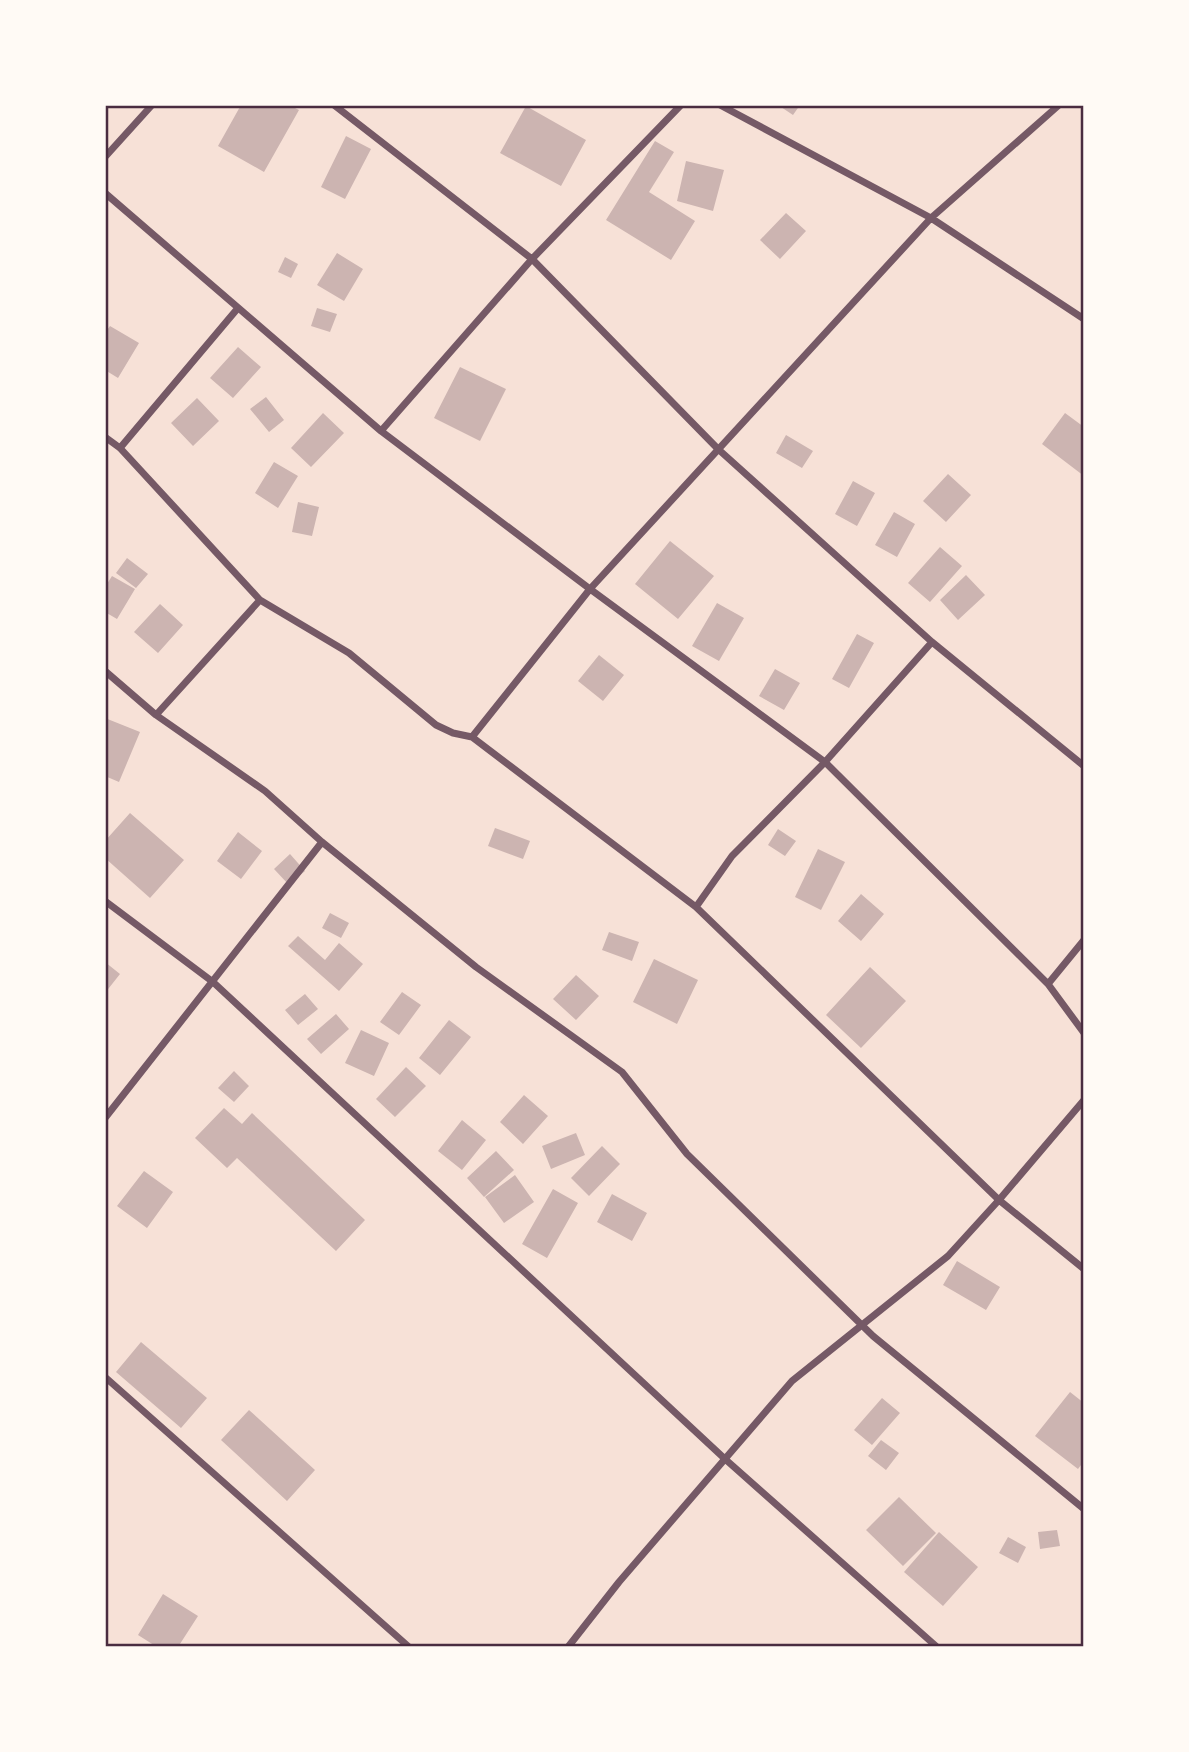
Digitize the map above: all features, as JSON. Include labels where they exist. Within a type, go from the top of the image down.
[{"type":"street","points":[[105,157],[152,105]]},
{"type":"street","points":[[334,105],[532,259],[718,449],[932,642],[1084,766]]},
{"type":"street","points":[[381,431],[532,259],[681,105]]},
{"type":"street","points":[[720,105],[931,218],[1084,320]]},
{"type":"street","points":[[472,737],[590,589],[931,218],[1059,105]]},
{"type":"street","points":[[105,193],[381,431],[825,762],[1048,984],[1084,1033]]},
{"type":"street","points":[[120,448],[238,308]]},
{"type":"street","points":[[105,437],[120,448],[260,600],[349,653],[436,725],[453,733],[472,737],[696,906],[999,1200],[1084,1269]]},
{"type":"street","points":[[156,715],[260,600]]},
{"type":"street","points":[[696,906],[732,856],[825,762],[932,642]]},
{"type":"street","points":[[105,671],[156,715],[265,792],[321,842],[476,967],[622,1072],[687,1154],[862,1324],[1084,1509]]},
{"type":"street","points":[[105,1118],[321,842]]},
{"type":"street","points":[[105,901],[213,982],[725,1459],[937,1647]]},
{"type":"street","points":[[1048,984],[1084,940]]},
{"type":"street","points":[[568,1647],[619,1582],[792,1381],[948,1256],[1084,1100]]},
{"type":"street","points":[[105,1377],[409,1647]]},
{"type":"building","points":[[241,105],[289,105],[299,110],[264,172],[218,146]]},
{"type":"building","points":[[778,105],[800,105],[793,115]]},
{"type":"building","points":[[526,106],[586,140],[561,186],[500,153]]},
{"type":"building","points":[[346,136],[371,149],[345,199],[321,187]]},
{"type":"building","points":[[655,141],[674,152],[649,192],[695,221],[671,260],[606,220]]},
{"type":"building","points":[[686,161],[724,170],[713,211],[677,201]]},
{"type":"building","points":[[786,213],[806,231],[780,259],[760,240]]},
{"type":"building","points":[[337,253],[363,269],[344,301],[317,285]]},
{"type":"building","points":[[285,257],[298,264],[291,278],[278,272]]},
{"type":"building","points":[[317,308],[337,314],[330,332],[311,326]]},
{"type":"building","points":[[110,326],[139,343],[118,378],[105,370],[105,333]]},
{"type":"building","points":[[238,347],[261,367],[233,398],[210,378]]},
{"type":"building","points":[[460,367],[506,389],[480,441],[434,418]]},
{"type":"building","points":[[266,397],[284,420],[269,432],[250,409]]},
{"type":"building","points":[[197,398],[219,421],[193,446],[171,423]]},
{"type":"building","points":[[323,413],[344,433],[311,467],[291,448]]},
{"type":"building","points":[[1065,413],[1084,427],[1084,476],[1042,444]]},
{"type":"building","points":[[786,435],[813,451],[802,468],[776,453]]},
{"type":"building","points":[[274,462],[298,476],[278,508],[255,493]]},
{"type":"building","points":[[948,474],[971,495],[946,522],[923,501]]},
{"type":"building","points":[[853,481],[875,493],[857,526],[835,514]]},
{"type":"building","points":[[298,502],[319,507],[312,536],[292,532]]},
{"type":"building","points":[[894,512],[915,524],[897,557],[875,545]]},
{"type":"building","points":[[670,541],[714,576],[678,619],[635,584]]},
{"type":"building","points":[[940,547],[962,566],[930,602],[908,583]]},
{"type":"building","points":[[127,558],[148,574],[136,588],[116,573]]},
{"type":"building","points":[[966,575],[985,595],[958,620],[940,600]]},
{"type":"building","points":[[112,576],[135,589],[117,619],[105,612],[105,587]]},
{"type":"building","points":[[717,603],[744,618],[719,661],[692,646]]},
{"type":"building","points":[[160,604],[183,625],[158,653],[134,632]]},
{"type":"building","points":[[857,634],[874,643],[849,688],[832,679]]},
{"type":"building","points":[[599,655],[624,675],[603,701],[578,681]]},
{"type":"building","points":[[775,669],[800,683],[784,710],[759,696]]},
{"type":"building","points":[[105,718],[140,732],[119,782],[105,776]]},
{"type":"building","points":[[130,813],[184,860],[150,898],[105,858],[105,841]]},
{"type":"building","points":[[495,828],[530,841],[523,859],[488,846]]},
{"type":"building","points":[[778,829],[796,841],[785,856],[768,845]]},
{"type":"building","points":[[238,832],[262,851],[241,879],[217,861]]},
{"type":"building","points":[[818,849],[845,862],[821,910],[795,897]]},
{"type":"building","points":[[290,854],[305,871],[289,885],[274,869]]},
{"type":"building","points":[[861,894],[884,914],[861,941],[838,921]]},
{"type":"building","points":[[330,913],[349,923],[341,938],[322,928]]},
{"type":"building","points":[[609,932],[639,942],[632,961],[602,950]]},
{"type":"building","points":[[298,936],[325,960],[339,943],[363,964],[339,991],[288,946]]},
{"type":"building","points":[[654,959],[698,980],[677,1024],[633,1002]]},
{"type":"building","points":[[105,962],[120,974],[105,993]]},
{"type":"building","points":[[870,967],[906,1001],[861,1048],[826,1015]]},
{"type":"building","points":[[576,975],[599,996],[576,1020],[553,999]]},
{"type":"building","points":[[402,992],[421,1005],[399,1035],[380,1022]]},
{"type":"building","points":[[305,994],[318,1009],[298,1025],[285,1010]]},
{"type":"building","points":[[336,1014],[349,1029],[321,1054],[307,1039]]},
{"type":"building","points":[[449,1020],[471,1037],[440,1075],[419,1058]]},
{"type":"building","points":[[361,1030],[389,1043],[374,1076],[345,1063]]},
{"type":"building","points":[[406,1067],[426,1086],[395,1117],[376,1099]]},
{"type":"building","points":[[234,1071],[249,1086],[234,1102],[218,1088]]},
{"type":"building","points":[[524,1095],[548,1116],[523,1144],[500,1122]]},
{"type":"building","points":[[224,1108],[242,1124],[252,1113],[365,1220],[336,1251],[237,1158],[227,1168],[195,1138]]},
{"type":"building","points":[[462,1120],[486,1140],[462,1170],[438,1151]]},
{"type":"building","points":[[576,1133],[585,1155],[551,1169],[542,1146]]},
{"type":"building","points":[[602,1146],[620,1164],[589,1196],[571,1178]]},
{"type":"building","points":[[496,1151],[514,1170],[484,1197],[467,1178]]},
{"type":"building","points":[[144,1171],[173,1192],[147,1228],[117,1206]]},
{"type":"building","points":[[515,1175],[534,1202],[504,1223],[485,1197]]},
{"type":"building","points":[[553,1189],[578,1203],[547,1258],[522,1244]]},
{"type":"building","points":[[612,1194],[647,1213],[632,1241],[597,1222]]},
{"type":"building","points":[[957,1261],[1000,1287],[986,1310],[943,1285]]},
{"type":"building","points":[[141,1342],[207,1398],[181,1428],[116,1372]]},
{"type":"building","points":[[1070,1392],[1084,1403],[1084,1461],[1078,1469],[1035,1436]]},
{"type":"building","points":[[882,1398],[900,1413],[872,1445],[854,1430]]},
{"type":"building","points":[[249,1410],[315,1470],[287,1501],[221,1440]]},
{"type":"building","points":[[881,1440],[899,1453],[886,1470],[868,1456]]},
{"type":"building","points":[[899,1497],[936,1533],[903,1566],[866,1530]]},
{"type":"building","points":[[1057,1530],[1060,1546],[1040,1549],[1038,1532]]},
{"type":"building","points":[[939,1532],[978,1567],[943,1606],[904,1572]]},
{"type":"building","points":[[1008,1537],[1026,1547],[1018,1563],[999,1553]]},
{"type":"building","points":[[163,1594],[198,1616],[178,1647],[157,1647],[138,1635]]}]
